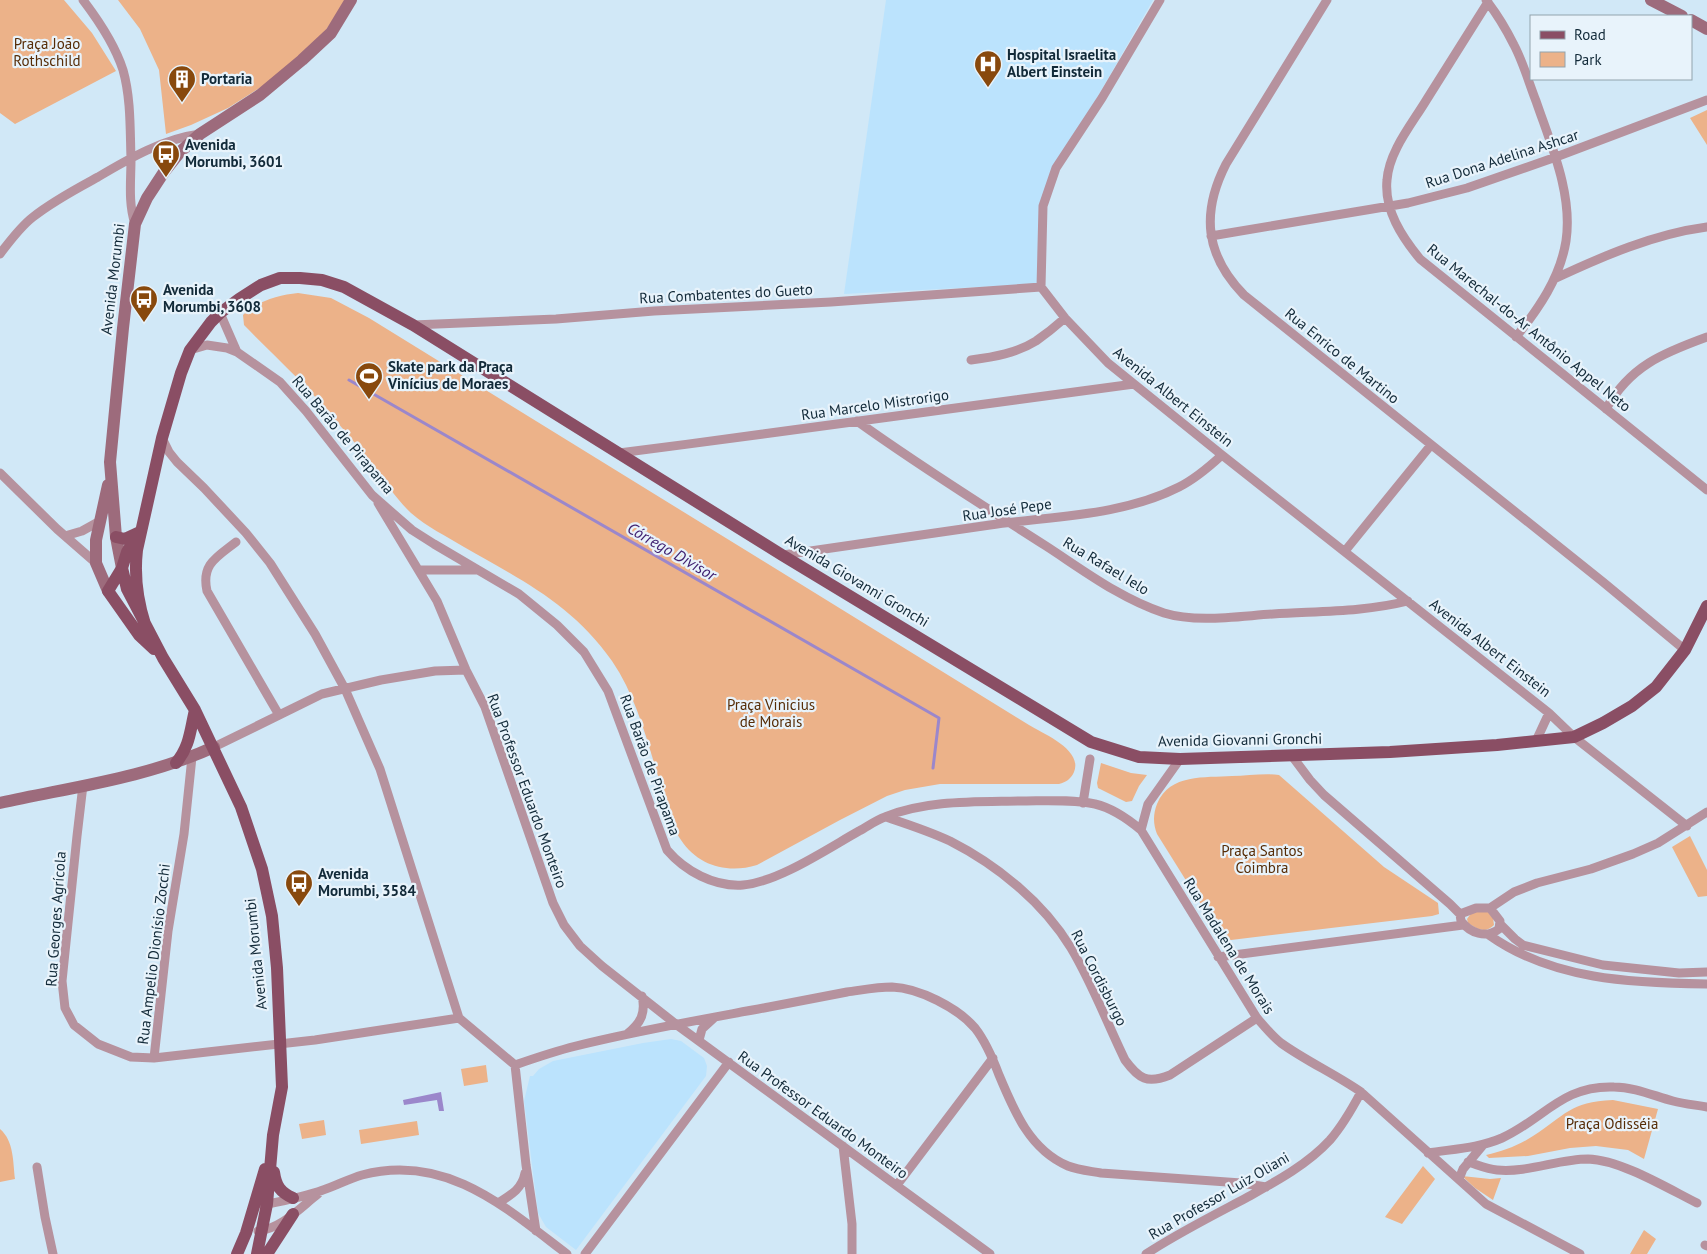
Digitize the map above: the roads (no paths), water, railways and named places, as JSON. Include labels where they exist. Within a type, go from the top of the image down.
[{"type":"main road","name":"Avenida Morumbi","points":[[163,658],[139,635],[108,591],[96,563],[96,540],[110,475],[123,328],[135,224],[147,198],[180,152],[200,134],[260,95],[302,60],[331,33],[351,0]]},
{"type":"main road","points":[[1651,0],[1680,15]]},
{"type":"main road","points":[[1692,21],[1707,29]]},
{"type":"main road","name":"Avenida Giovanni Gronchi","points":[[145,624],[137,598],[135,565],[140,532],[162,438],[181,373],[190,350],[220,313],[239,298],[261,285],[280,278],[322,280],[344,287],[412,325],[782,555],[1091,742],[1139,757],[1180,759],[1390,752],[1536,741],[1574,736],[1603,723],[1632,706],[1656,687],[1685,650],[1707,606]]},
{"type":"main road","name":"Avenida Morumbi","points":[[110,475],[116,538],[127,589],[163,658],[195,710],[214,747],[241,808],[262,869],[272,916],[277,968],[282,1087],[272,1150],[267,1204],[257,1254]]},
{"type":"main road","points":[[116,538],[125,539],[140,532]]},
{"type":"main road","name":"Avenida Giovanni Gronchi","points":[[108,591],[122,568],[127,552],[140,532]]},
{"type":"main road","points":[[176,763],[188,745],[195,710]]},
{"type":"main road","points":[[0,803],[146,773],[214,747]]},
{"type":"main road","name":"Avenida Morumbi","points":[[237,1254],[246,1233],[272,1150]]},
{"type":"main road","points":[[272,1150],[276,1184],[282,1192],[293,1198]]},
{"type":"main road","points":[[267,1254],[293,1214]]},
{"type":"street","points":[[83,0],[113,47],[122,69],[129,117],[131,199],[132,216],[135,224]]},
{"type":"street","points":[[1042,287],[1043,206],[1056,168],[1102,98],[1160,0]]},
{"type":"street","name":"Rua Enrico de Martino","points":[[1327,0],[1218,180],[1212,200],[1211,236],[1218,259],[1230,280],[1244,295],[1685,650]]},
{"type":"street","points":[[1487,1],[1504,24],[1515,46],[1556,157],[1568,212],[1566,241],[1554,279],[1536,311],[1516,337]]},
{"type":"street","name":"Rua Marechal-do-Ar Antônio Appel Neto","points":[[1487,1],[1396,151],[1386,180],[1389,206],[1395,223],[1406,242],[1420,259],[1707,490]]},
{"type":"street","name":"Rua Dona Adelina Ashcar","points":[[1211,236],[1408,203],[1467,188],[1556,157],[1707,100]]},
{"type":"street","points":[[0,254],[13,237],[32,218],[52,204],[131,158],[181,137],[200,134]]},
{"type":"street","points":[[1554,279],[1584,265],[1642,243],[1679,232],[1707,227]]},
{"type":"street","name":"Avenida Albert Einstein","points":[[1042,287],[1065,318],[1108,363],[1550,713],[1574,736],[1687,826]]},
{"type":"street","name":"Rua Combatentes do Gueto","points":[[412,325],[556,319],[654,311],[1042,287]]},
{"type":"street","points":[[220,313],[237,352]]},
{"type":"street","points":[[971,360],[1015,351],[1036,341],[1065,318]]},
{"type":"street","points":[[1606,409],[1613,396],[1644,365],[1660,356],[1707,337]]},
{"type":"street","name":"Rua Barão de Pirapama","points":[[190,350],[207,345],[216,345],[237,352],[280,382],[306,411],[372,494],[412,530],[519,594],[557,625],[584,652],[608,691],[667,850],[677,862],[692,872],[716,882],[742,885],[760,882],[788,870],[885,817],[916,808],[957,803],[1083,802],[1096,804],[1117,813],[1141,830]]},
{"type":"street","name":"Rua Marcelo Mistrorigo","points":[[619,453],[1134,384]]},
{"type":"street","name":"Rua Rafael Ielo","points":[[857,421],[1008,523],[1108,586],[1138,602],[1166,613],[1194,617],[1230,617],[1372,609],[1408,601]]},
{"type":"street","points":[[162,438],[177,462],[237,522],[270,563],[315,634],[345,688],[380,770],[459,1018],[515,1064],[526,1165],[536,1231]]},
{"type":"street","points":[[1345,551],[1431,445]]},
{"type":"street","name":"Rua José Pepe","points":[[782,555],[1098,512],[1142,502],[1179,487],[1200,474],[1222,455]]},
{"type":"street","points":[[0,474],[96,563]]},
{"type":"street","name":"Rua Professor Eduardo Monteiro","points":[[372,494],[420,570],[437,601],[466,670],[485,707],[553,903],[564,925],[580,946],[677,1025],[990,1254]]},
{"type":"street","points":[[65,536],[82,531],[100,521]]},
{"type":"street","points":[[236,542],[216,558],[206,571],[207,592],[278,714]]},
{"type":"street","name":"Rua Barão de Pirapama","points":[[420,570],[476,570]]},
{"type":"street","points":[[214,747],[322,694],[381,680],[434,671],[466,670]]},
{"type":"street","name":"Avenida Albert Einstein","points":[[1536,741],[1550,713]]},
{"type":"street","points":[[1292,756],[1324,795],[1460,914],[1464,925],[1475,932],[1488,934],[1512,950],[1549,966],[1578,973],[1612,979],[1707,984]]},
{"type":"street","name":"Rua Ampelio Dionísio Zocchi","points":[[192,757],[184,834],[168,931],[154,1058],[280,1044],[459,1018]]},
{"type":"street","points":[[1141,830],[1148,804],[1180,759]]},
{"type":"street","points":[[1083,802],[1090,760]]},
{"type":"street","name":"Rua Georges Agrícola","points":[[84,785],[62,981],[65,1008],[74,1025],[98,1044],[131,1057],[154,1058]]},
{"type":"street","points":[[1460,914],[1476,908],[1490,908],[1514,892],[1537,883],[1591,869],[1633,854],[1658,843],[1707,812]]},
{"type":"street","name":"Rua Cordisburgo","points":[[885,817],[949,841],[983,859],[1023,891],[1057,928],[1071,948],[1125,1060],[1134,1072],[1142,1078],[1160,1079],[1170,1076],[1257,1018]]},
{"type":"street","name":"Rua Madalena de Morais","points":[[1141,830],[1257,1018],[1280,1042],[1361,1092],[1486,1204],[1580,1254]]},
{"type":"street","points":[[1490,908],[1498,918],[1500,927],[1523,944],[1602,965],[1679,973],[1707,972]]},
{"type":"street","points":[[1218,957],[1464,925]]},
{"type":"street","points":[[1488,934],[1500,927]]},
{"type":"street","points":[[515,1064],[576,1046],[627,1034],[827,996],[875,988],[894,987],[918,992],[945,1005],[963,1016],[975,1028],[993,1058],[1009,1098],[1024,1128],[1036,1144],[1067,1166],[1101,1173],[1266,1186]]},
{"type":"street","points":[[627,1034],[637,1026],[644,1014],[642,996]]},
{"type":"street","points":[[699,1040],[702,1029],[715,1017]]},
{"type":"street","points":[[897,1185],[993,1058]]},
{"type":"street","points":[[585,1254],[729,1062]]},
{"type":"street","points":[[1428,1153],[1473,1148],[1501,1139],[1528,1124],[1563,1098],[1584,1090],[1614,1087],[1634,1089],[1675,1101],[1707,1107]]},
{"type":"street","name":"Rua Professor Luiz Oliani","points":[[1146,1254],[1266,1186],[1310,1158],[1329,1141],[1361,1092]]},
{"type":"street","points":[[1459,1179],[1468,1162],[1483,1144]]},
{"type":"street","points":[[844,1146],[852,1224],[852,1254]]},
{"type":"street","points":[[1468,1162],[1497,1170],[1513,1170],[1587,1159],[1604,1161],[1640,1175],[1698,1203]]},
{"type":"street","points":[[498,1203],[519,1188],[523,1181],[526,1165]]},
{"type":"street","points":[[37,1167],[52,1254]]},
{"type":"street","points":[[253,1206],[322,1190],[363,1175],[387,1170],[415,1170],[446,1177],[483,1193],[567,1254]]},
{"type":"street","points":[[246,1233],[262,1231],[293,1214],[322,1190]]},
{"type":"waterway","name":"Córrego Divisor","points":[[349,380],[939,718],[933,768]]},
{"type":"place","name":"Hospital Israelita Albert Einstein","points":[[988,88]]},
{"type":"place","name":"Portaria","points":[[182,103]]},
{"type":"place","name":"Avenida Morumbi, 3601","points":[[166,178]]},
{"type":"place","name":"Avenida Morumbi, 3608","points":[[144,323]]},
{"type":"place","name":"Skate park da Praça Vinícius de Moraes","points":[[369,400]]},
{"type":"place","name":"Avenida Morumbi, 3584","points":[[299,907]]},
{"type":"park label","name":"Praça João Rothschild","points":[[47,52]]},
{"type":"park label","name":"Praça Vinicius de Morais","points":[[771,714]]},
{"type":"park label","name":"Praça Santos Coimbra","points":[[1262,860]]},
{"type":"park label","name":"Praça Odisséia","points":[[1612,1124]]}]
